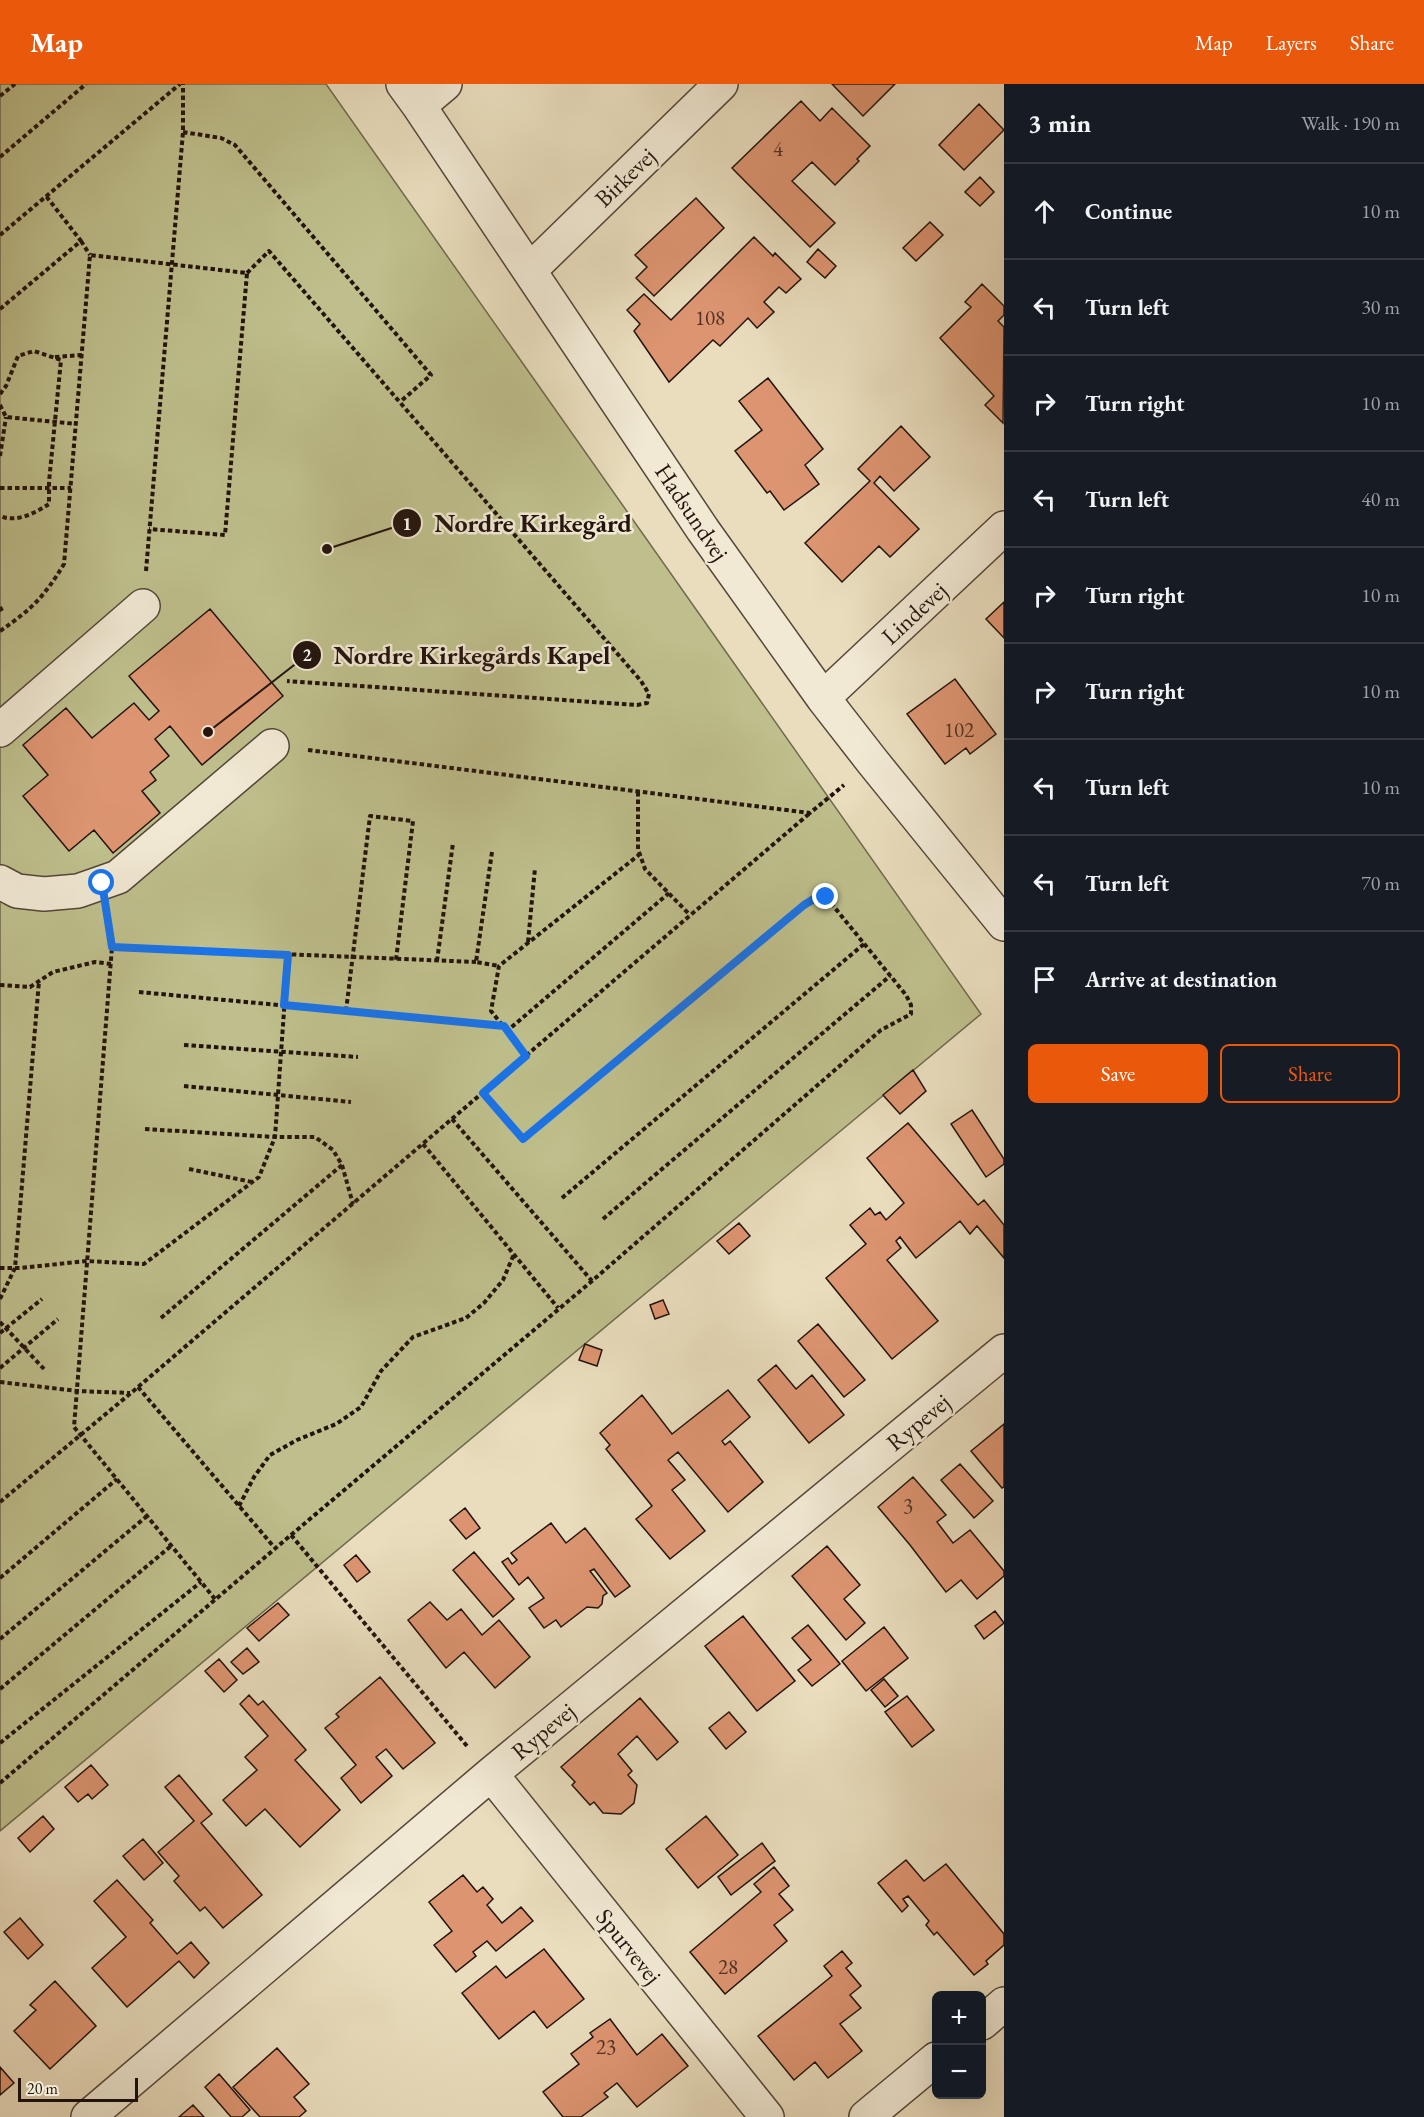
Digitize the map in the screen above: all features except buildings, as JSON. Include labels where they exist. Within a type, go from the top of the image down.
[{"type":"street","points":[[411,95],[445,84]]},
{"type":"street","name":"Birkevej","points":[[530,270],[721,84]]},
{"type":"street","name":"Hadsundvej","points":[[411,95],[703,530],[823,698],[1004,924]]},
{"type":"street","name":"Lindevej","points":[[823,698],[1004,528]]},
{"type":"street","points":[[0,730],[143,606]]},
{"type":"street","points":[[0,882],[17,891],[44,894],[78,891],[118,878],[272,746]]},
{"type":"street","name":"Rypevej","points":[[88,2117],[491,1774],[1004,1351]]},
{"type":"street","name":"Spurvevej","points":[[491,1774],[767,2117]]},
{"type":"street","points":[[986,2019],[1004,2004]]},
{"type":"street","points":[[866,2117],[932,2063]]},
{"type":"path","points":[[0,96],[15,84]]},
{"type":"path","points":[[0,157],[86,84]]},
{"type":"path","points":[[143,606],[183,132],[182,84]]},
{"type":"path","points":[[0,235],[182,84]]},
{"type":"path","points":[[183,132],[221,138],[235,145],[431,375],[400,402]]},
{"type":"path","points":[[0,631],[25,614],[47,592],[64,564],[90,255],[46,196]]},
{"type":"path","points":[[0,309],[81,241]]},
{"type":"path","points":[[149,529],[225,535],[247,273],[269,251],[641,681],[649,694],[647,704],[637,705],[287,681]]},
{"type":"path","points":[[90,255],[247,273]]},
{"type":"path","points":[[0,394],[6,386],[18,356],[34,351],[61,360],[54,422],[49,504],[31,515],[6,519],[0,516]]},
{"type":"path","points":[[54,357],[82,355]]},
{"type":"path","points":[[0,405],[6,417],[0,456]]},
{"type":"path","points":[[6,417],[76,424]]},
{"type":"path","points":[[0,488],[71,488]]},
{"type":"path","points":[[272,746],[810,813]]},
{"type":"path","points":[[0,1502],[872,761]]},
{"type":"path","points":[[638,792],[637,830],[640,854],[645,869],[690,915]]},
{"type":"path","points":[[346,1011],[370,816],[413,821],[396,960]]},
{"type":"path","points":[[437,961],[453,843]]},
{"type":"path","points":[[476,962],[492,852]]},
{"type":"path","points":[[526,1056],[491,1011],[499,966],[640,854]]},
{"type":"path","points":[[528,943],[535,868]]},
{"type":"path","points":[[102,883],[112,947],[74,1427],[215,1599]]},
{"type":"path","points":[[507,1031],[669,893]]},
{"type":"path","points":[[0,1784],[274,1547],[591,1281],[881,1030],[910,1014],[911,1005],[826,897],[817,897],[795,912],[523,1139],[483,1093]]},
{"type":"path","points":[[562,1198],[864,944]]},
{"type":"path","points":[[112,947],[476,962],[499,966]]},
{"type":"path","points":[[0,1268],[87,1261],[144,1264],[259,1177],[275,1137],[288,955]]},
{"type":"path","points":[[0,985],[30,987],[53,972],[95,962],[111,964]]},
{"type":"path","points":[[603,1219],[890,976]]},
{"type":"path","points":[[0,1299],[15,1268],[39,981]]},
{"type":"path","points":[[138,992],[504,1026]]},
{"type":"path","points":[[184,1046],[358,1057]]},
{"type":"path","points":[[184,1086],[351,1102]]},
{"type":"path","points":[[452,1119],[591,1281]]},
{"type":"path","points":[[145,1129],[275,1137],[315,1137],[333,1150],[342,1166],[353,1204]]},
{"type":"path","points":[[423,1144],[558,1308]]},
{"type":"path","points":[[161,1318],[342,1166]]},
{"type":"path","points":[[189,1169],[253,1182]]},
{"type":"path","points":[[239,1506],[254,1477],[270,1455],[297,1440],[336,1424],[361,1407],[381,1371],[413,1337],[466,1318],[484,1303],[503,1280],[514,1254]]},
{"type":"path","points":[[0,1333],[42,1299]]},
{"type":"path","points":[[0,1368],[58,1319]]},
{"type":"path","points":[[0,1322],[44,1369]]},
{"type":"path","points":[[0,1382],[77,1391],[131,1393]]},
{"type":"path","points":[[138,1387],[274,1547]]},
{"type":"path","points":[[0,1578],[117,1479]]},
{"type":"path","points":[[0,1639],[147,1516]]},
{"type":"path","points":[[291,1534],[491,1774]]},
{"type":"path","points":[[0,1689],[171,1546]]},
{"type":"path","points":[[0,1743],[201,1582]]},
{"type":"green space","points":[[0,84],[326,84],[981,1014],[0,1831]]},
{"type":"place","name":"Nordre Kirkegård","points":[[327,549]]},
{"type":"place","name":"Nordre Kirkegårds Kapel","points":[[208,732]]},
{"type":"route","points":[[102,883],[112,947],[288,955],[284,1005],[504,1026],[526,1056],[483,1093],[523,1139],[804,905],[817,897],[826,897]]}]
